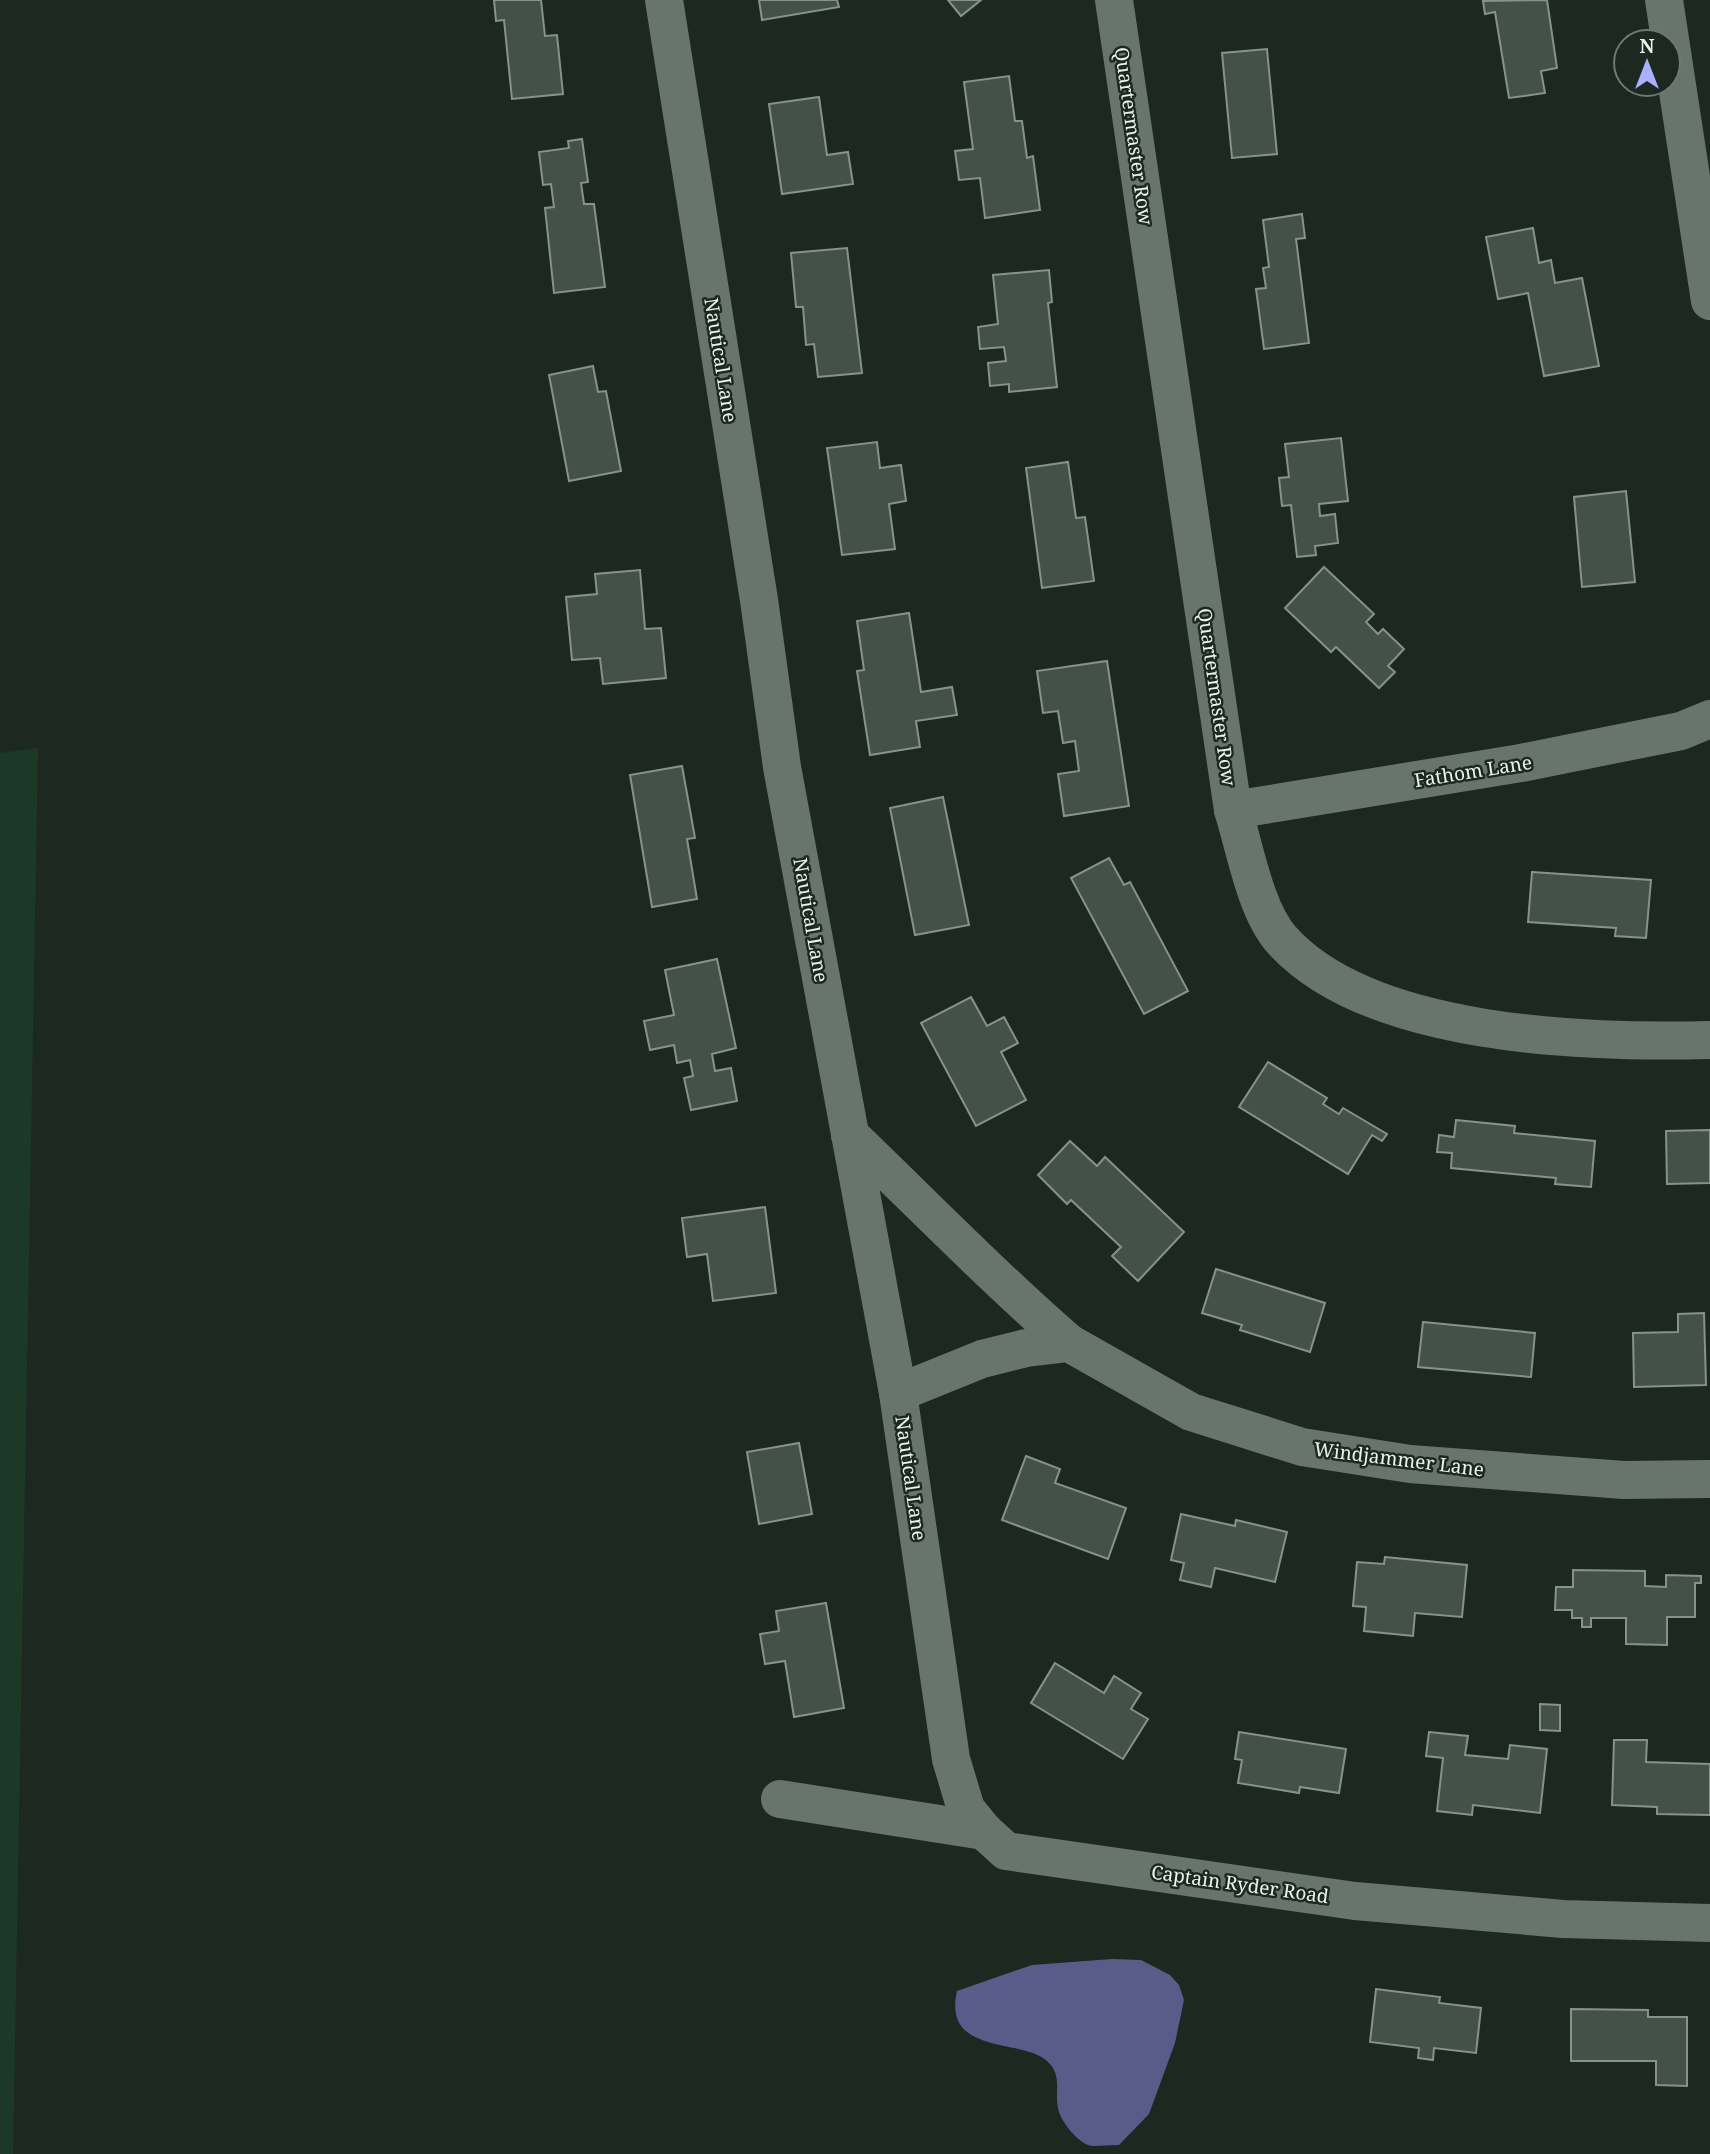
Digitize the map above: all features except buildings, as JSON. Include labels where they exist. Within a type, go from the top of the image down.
[{"type":"street","name":"Nautical Lane","points":[[664,0],[757,587],[782,767],[898,1393],[951,1759],[966,1809],[984,1831]]},
{"type":"street","name":"Quartermaster Row","points":[[1114,0],[1233,810],[1266,917],[1281,939],[1317,970],[1356,992],[1433,1018],[1586,1039],[1710,1040]]},
{"type":"street","points":[[1664,0],[1710,301]]},
{"type":"street","name":"Fathom Lane","points":[[1233,810],[1521,763],[1681,731],[1710,719]]},
{"type":"street","name":"Windjammer Lane","points":[[850,1135],[972,1251],[1002,1286],[1069,1343],[1191,1412],[1301,1447],[1410,1464],[1624,1480],[1710,1479]]},
{"type":"street","points":[[898,1393],[982,1359],[1026,1348],[1069,1343]]},
{"type":"street","name":"Captain Ryder Road","points":[[780,1799],[984,1831],[1006,1850],[1355,1901],[1563,1919],[1710,1923]]},
{"type":"green space","points":[[38,748],[13,2154],[0,2154],[0,753]]},
{"type":"water","points":[[1112,1959],[1141,1960],[1170,1975],[1179,1985],[1184,2000],[1175,2043],[1149,2114],[1119,2145],[1092,2146],[1077,2138],[1061,2117],[1057,2105],[1057,2079],[1047,2061],[1036,2054],[973,2036],[961,2026],[956,2012],[957,1991],[1032,1965]]}]
